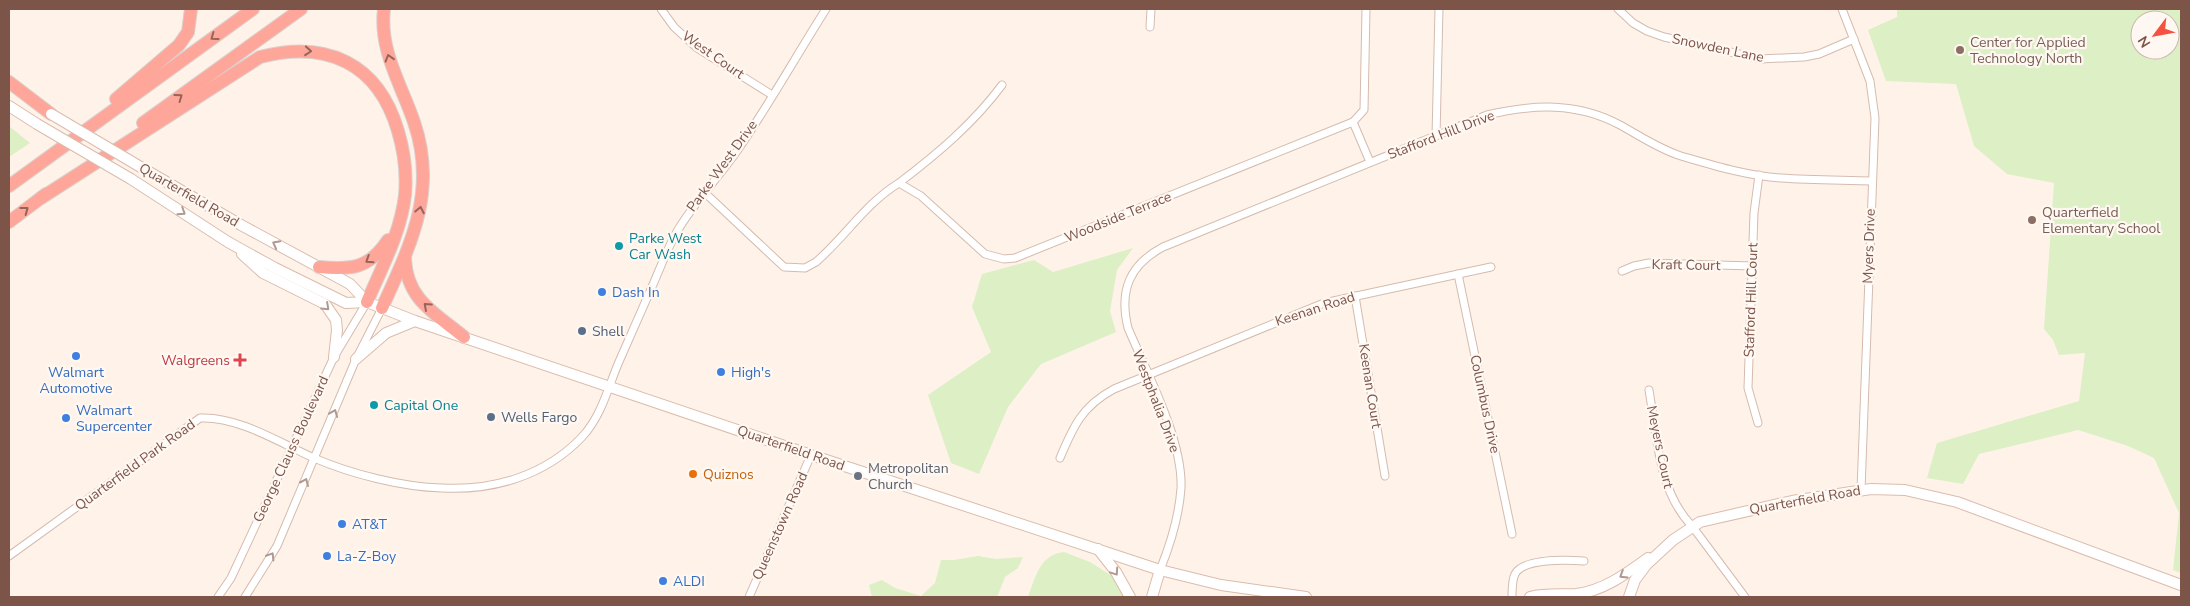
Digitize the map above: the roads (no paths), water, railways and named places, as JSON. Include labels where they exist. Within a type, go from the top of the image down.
[{"type":"highway","points":[[24,176],[179,45],[188,32],[191,9]]},
{"type":"highway","points":[[9,186],[253,9]]},
{"type":"highway","points":[[9,222],[301,9]]},
{"type":"highway","points":[[382,308],[416,228],[421,205],[422,165],[415,123],[389,60],[384,39],[384,9]]},
{"type":"highway","points":[[41,198],[260,57],[296,50],[314,52],[348,61],[370,78],[386,101],[402,143],[405,169],[405,195],[400,223],[367,302]]},
{"type":"highway","points":[[9,82],[51,114]]},
{"type":"highway","points":[[319,267],[350,268],[367,262],[382,249],[400,223]]},
{"type":"highway","points":[[405,257],[406,276],[416,295],[464,337]]},
{"type":"main road","name":"Quarterfield Road","points":[[9,90],[241,226],[350,284],[367,302]]},
{"type":"main road","name":"Quarterfield Road","points":[[9,106],[131,179],[228,242],[346,303],[367,302],[811,455],[1160,570],[1221,585],[1306,597]]},
{"type":"main road","points":[[228,242],[263,273],[325,304],[336,320],[337,330],[334,357]]},
{"type":"main road","points":[[356,359],[386,333],[415,320]]},
{"type":"main road","name":"Quarterfield Road","points":[[1629,597],[1635,580],[1663,548],[1692,526],[1708,519],[1762,507],[1861,490],[1905,490],[1957,502],[2181,585]]},
{"type":"main road","points":[[1530,597],[1542,594],[1577,594],[1596,589],[1613,582],[1663,548]]},
{"type":"main road","points":[[1097,549],[1116,572],[1130,597]]},
{"type":"main road","points":[[1152,597],[1160,570]]},
{"type":"street","name":"West Court","points":[[661,9],[674,27],[697,48],[772,95]]},
{"type":"street","name":"Parke West Drive","points":[[609,386],[674,237],[687,214],[736,152],[826,9]]},
{"type":"street","points":[[1150,27],[1151,9]]},
{"type":"street","points":[[1366,9],[1364,110],[1353,122],[1370,162]]},
{"type":"street","points":[[1436,136],[1439,9]]},
{"type":"street","name":"Snowden Lane","points":[[1618,9],[1633,22],[1656,34],[1760,59],[1804,57],[1819,54],[1854,39]]},
{"type":"street","name":"Myers Drive","points":[[1842,9],[1870,81],[1874,100],[1861,490]]},
{"type":"street","points":[[704,192],[784,267],[805,268],[816,262],[884,192],[899,183],[966,128],[983,111],[1002,86]]},
{"type":"street","name":"Stafford Hill Drive","points":[[1126,290],[1133,272],[1139,265],[1163,247],[1487,116],[1513,110],[1562,106],[1578,109],[1606,118],[1662,149],[1679,156],[1759,175],[1780,178],[1872,181]]},
{"type":"street","name":"Woodside Terrace","points":[[899,183],[921,196],[985,254],[1004,259],[1015,258],[1353,122]]},
{"type":"street","name":"Stafford Hill Court","points":[[1758,423],[1748,388],[1754,213],[1759,175]]},
{"type":"street","name":"Kraft Court","points":[[1622,272],[1634,266],[1649,263],[1753,266]]},
{"type":"street","name":"Keenan Road","points":[[1060,458],[1074,426],[1090,404],[1114,389],[1147,374],[1303,311],[1355,296],[1491,267]]},
{"type":"street","name":"Columbus Drive","points":[[1458,274],[1512,534]]},
{"type":"street","name":"Westphalia Drive","points":[[1126,290],[1124,314],[1128,328],[1176,444],[1180,466],[1181,486],[1177,521],[1160,570]]},
{"type":"street","name":"Keenan Court","points":[[1355,296],[1385,476]]},
{"type":"street","name":"George Clauss Boulevard","points":[[218,597],[231,578],[334,357],[367,302]]},
{"type":"street","name":"George Clauss Boulevard","points":[[245,597],[277,546],[316,458],[356,359],[382,308]]},
{"type":"street","name":"Quarterfield Park Road","points":[[9,556],[200,418],[215,417],[232,422],[316,458],[344,468],[396,482],[440,488],[477,488],[506,482],[532,473],[557,459],[583,436],[599,412],[609,386]]},
{"type":"street","name":"Meyers Court","points":[[1649,390],[1668,491],[1682,516],[1692,526],[1746,597]]},
{"type":"street","name":"Queenstown Road","points":[[749,597],[811,455]]},
{"type":"street","points":[[1512,597],[1515,574],[1519,569],[1536,563],[1565,560],[1584,561]]},
{"type":"place","name":"Center for Applied Technology North","points":[[1960,50]]},
{"type":"place","name":"Quarterfield Elementary School","points":[[2032,220]]},
{"type":"place","name":"Parke West Car Wash","points":[[619,246]]},
{"type":"place","name":"Dash In","points":[[602,292]]},
{"type":"place","name":"Shell","points":[[582,331]]},
{"type":"place","name":"Walmart Automotive","points":[[76,356]]},
{"type":"place","name":"Walgreens","points":[[240,360]]},
{"type":"place","name":"High's","points":[[721,372]]},
{"type":"place","name":"Capital One","points":[[374,405]]},
{"type":"place","name":"Wells Fargo","points":[[491,417]]},
{"type":"place","name":"Walmart Supercenter","points":[[66,418]]},
{"type":"place","name":"Quiznos","points":[[693,474]]},
{"type":"place","name":"Metropolitan Church","points":[[858,476]]},
{"type":"place","name":"AT&T","points":[[342,524]]},
{"type":"place","name":"La-Z-Boy","points":[[327,556]]},
{"type":"place","name":"ALDI","points":[[663,581]]}]
